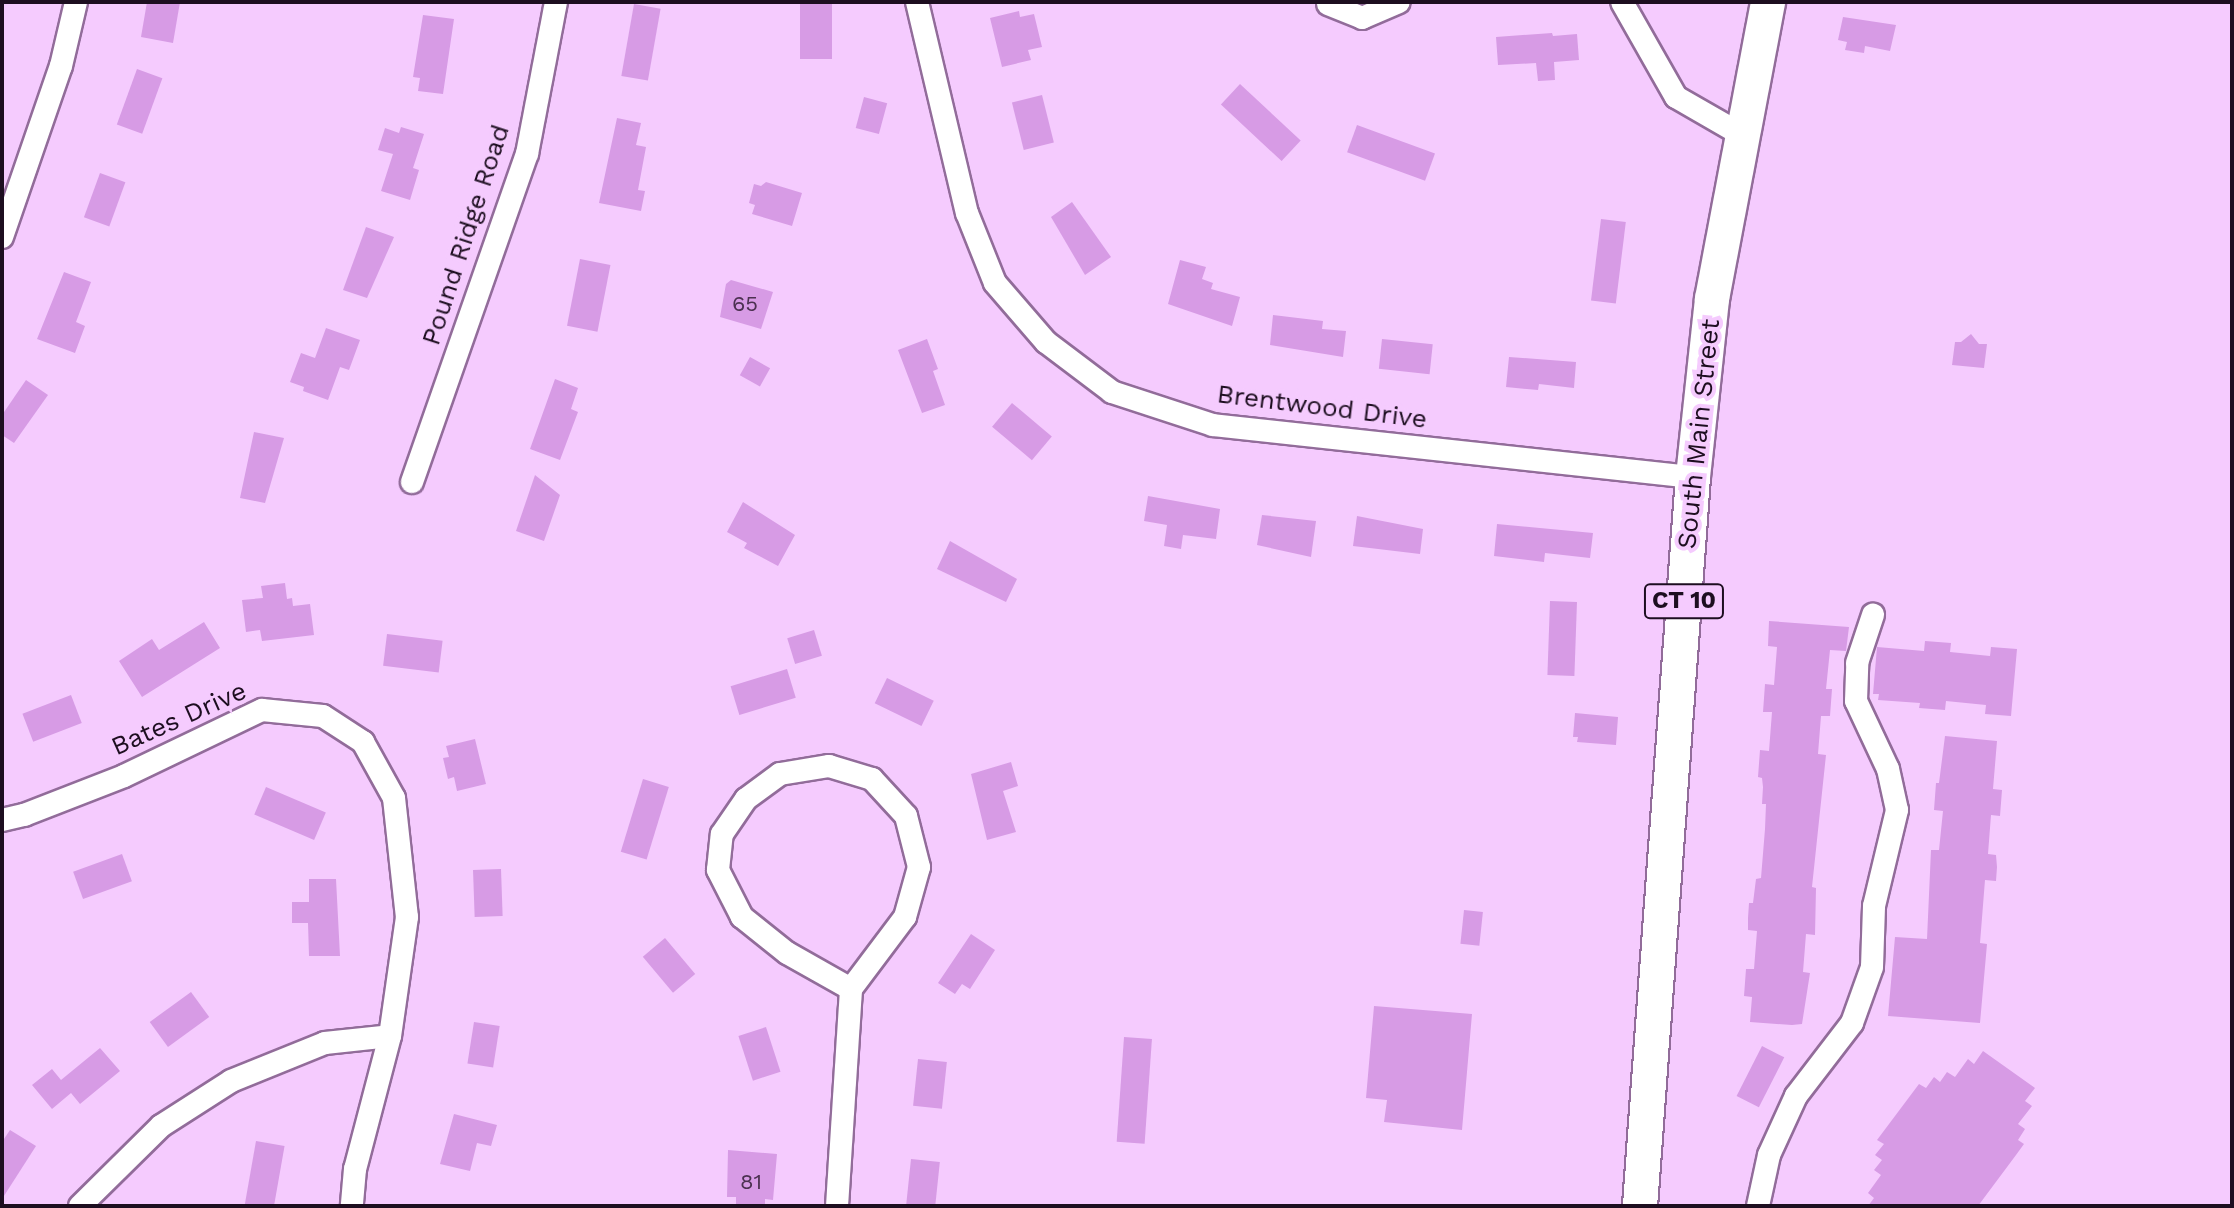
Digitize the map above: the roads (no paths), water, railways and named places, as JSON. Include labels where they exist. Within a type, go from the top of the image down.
[{"type":"highway","name":"South Main Street","points":[[1640,1206],[1693,477],[1712,299],[1768,2]]},
{"type":"street","points":[[2,237],[61,66],[76,2]]},
{"type":"street","name":"Pound Ridge Road","points":[[412,482],[527,154],[556,2]]},
{"type":"street","name":"Brentwood Drive","points":[[917,2],[967,213],[995,283],[1046,342],[1112,392],[1213,425],[1693,477]]},
{"type":"street","points":[[1328,4],[1362,18],[1399,2]]},
{"type":"street","points":[[1622,2],[1676,97],[1742,135]]},
{"type":"street","points":[[1758,1206],[1769,1155],[1796,1096],[1852,1023],[1872,967],[1874,906],[1897,810],[1888,769],[1856,701],[1857,663],[1873,615]]},
{"type":"street","name":"Bates Drive","points":[[2,820],[24,815],[124,776],[262,710],[323,716],[363,742],[394,798],[407,917],[390,1036],[355,1169],[352,1206]]},
{"type":"street","points":[[837,1206],[851,989],[905,917],[919,867],[906,816],[872,779],[829,766],[780,774],[746,799],[722,834],[718,870],[742,917],[787,953],[851,989]]},
{"type":"street","points":[[80,1206],[161,1126],[231,1081],[325,1043],[390,1036]]}]
